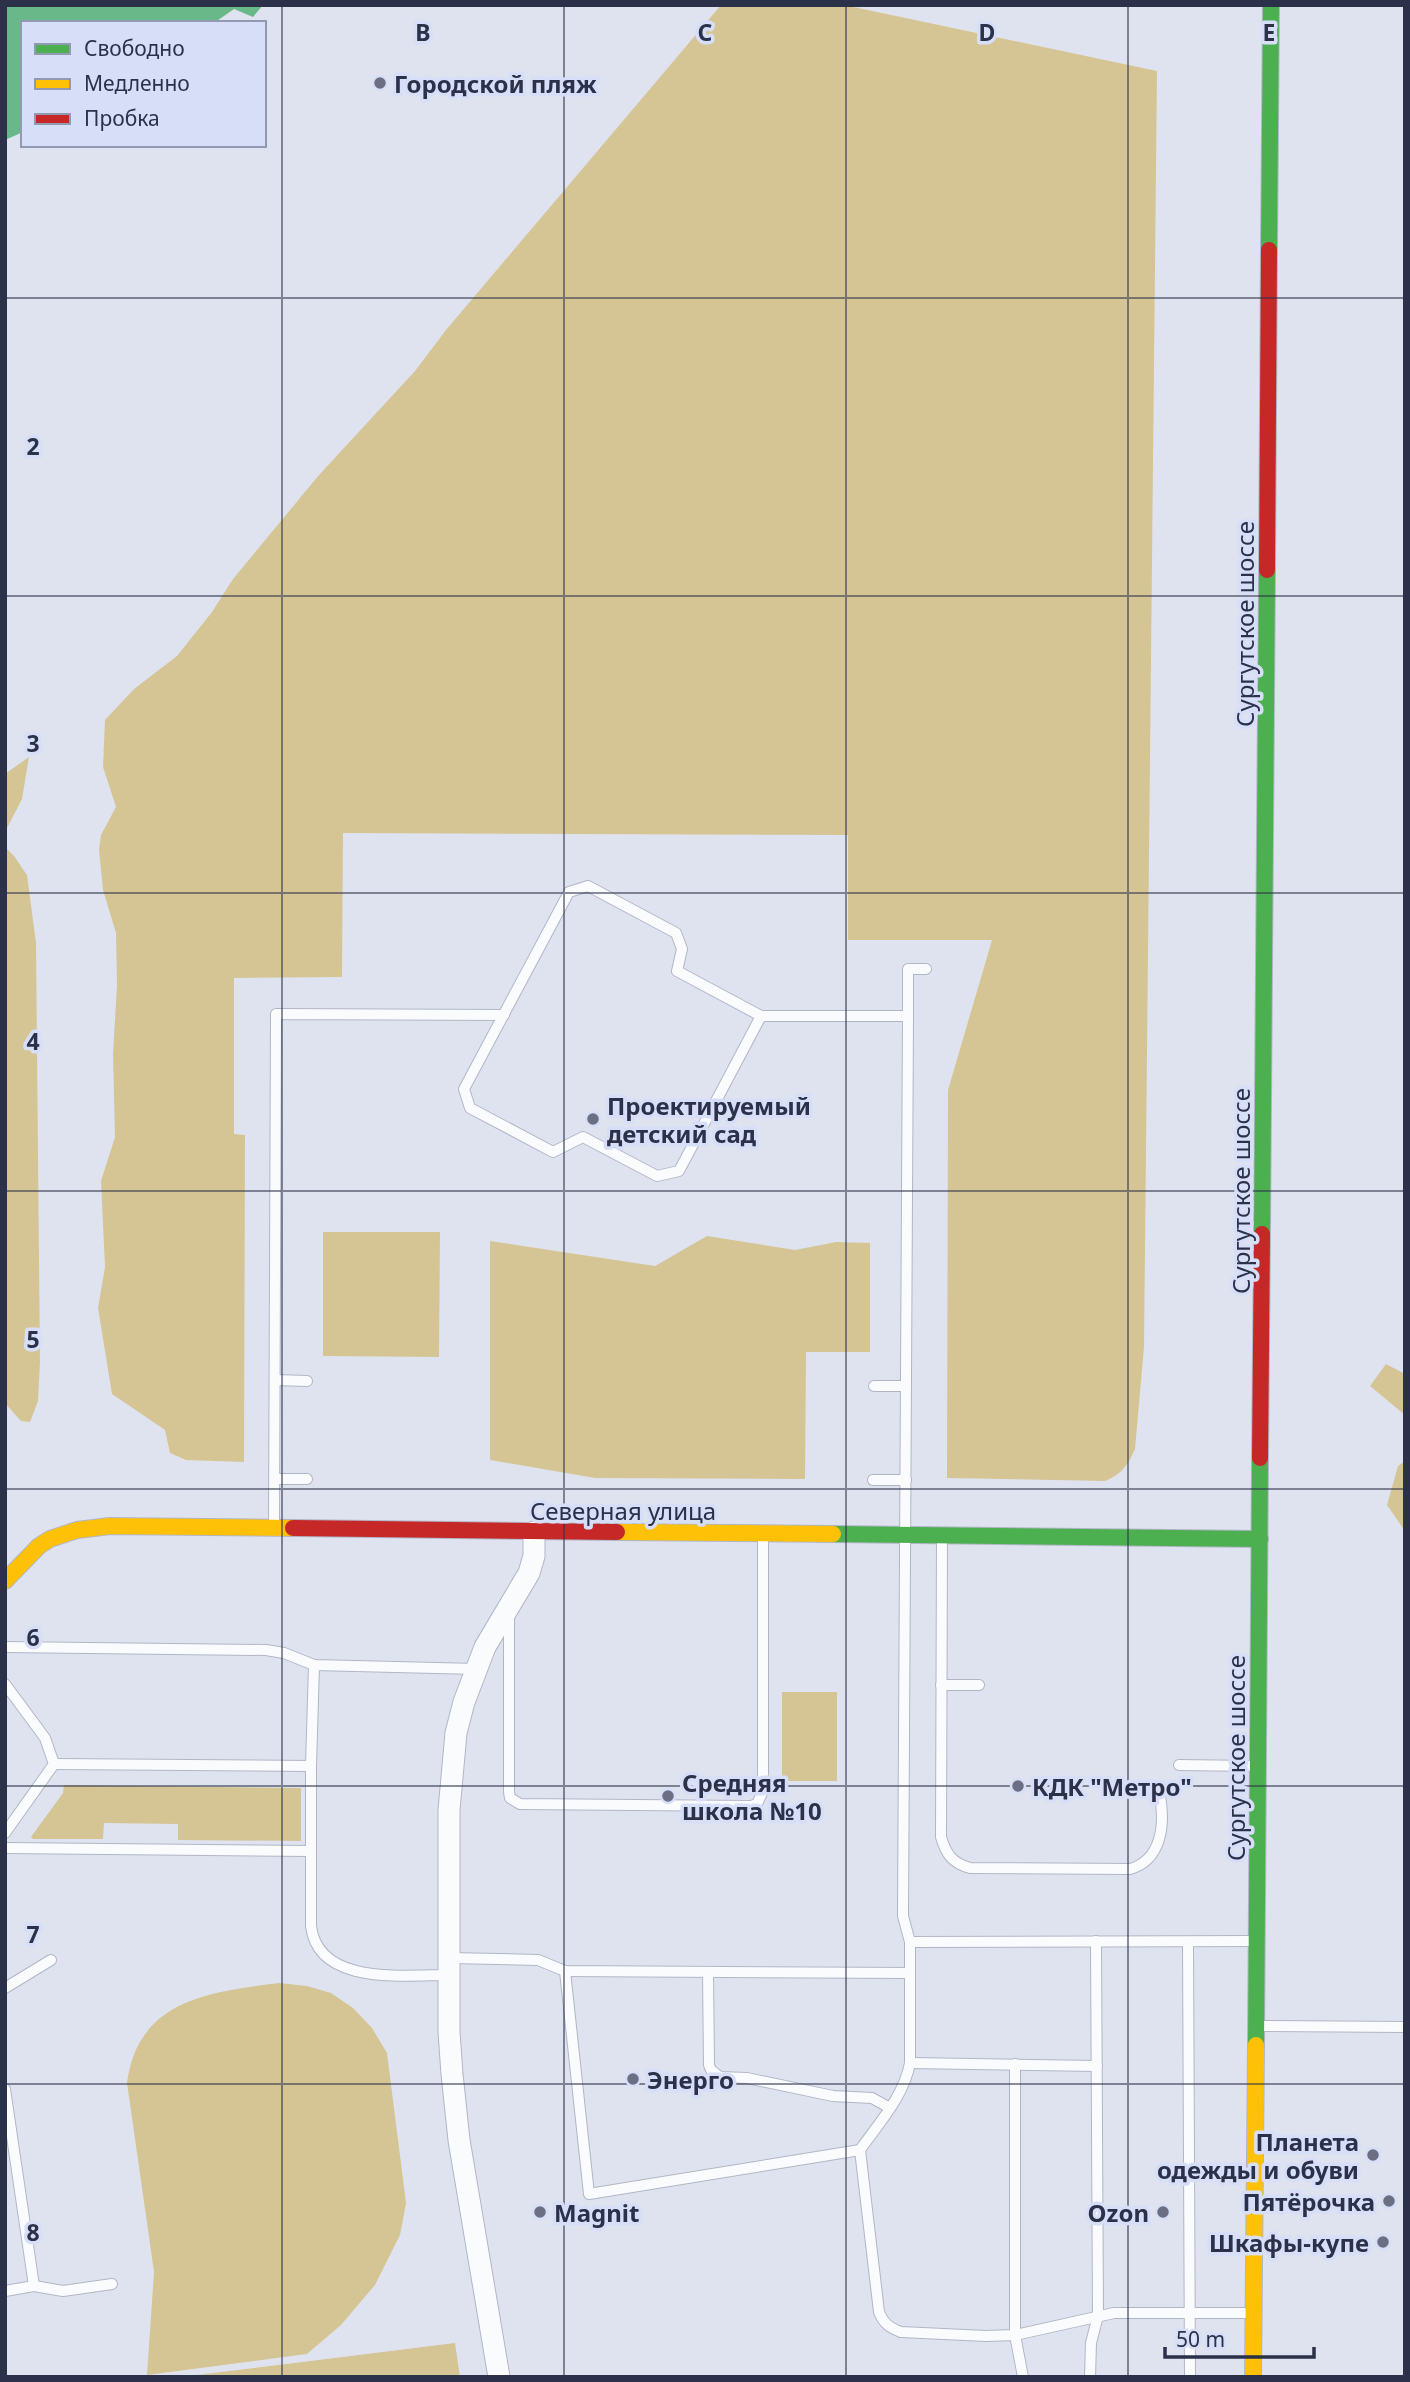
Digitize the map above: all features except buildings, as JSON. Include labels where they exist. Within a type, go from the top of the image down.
[{"type":"main road","name":"Сургутское шоссе","points":[[1253,2377],[1271,5]]},
{"type":"main road","name":"Северная улица","points":[[5,1581],[18,1564],[39,1545],[60,1534],[83,1528],[110,1526],[1260,1539]]},
{"type":"street","points":[[499,2377],[459,2140],[449,2032],[449,1810],[456,1733],[464,1702],[485,1647],[530,1573],[534,1556],[534,1532]]},
{"type":"lane","points":[[761,1016],[679,1171],[657,1176],[583,1136],[553,1152],[470,1108],[464,1089],[569,892],[588,886],[676,933],[682,949],[677,971],[761,1016],[908,1016]]},
{"type":"lane","points":[[926,969],[908,969],[903,1916],[910,1942],[910,2063],[904,2085],[860,2150],[879,2312],[890,2328],[901,2332],[986,2336],[1015,2335],[1114,2313],[1253,2313]]},
{"type":"lane","points":[[274,1528],[276,1014],[504,1015]]},
{"type":"lane","points":[[275,1381],[307,1381]]},
{"type":"lane","points":[[874,1386],[906,1386]]},
{"type":"lane","points":[[275,1479],[307,1479]]},
{"type":"lane","points":[[873,1480],[906,1480]]},
{"type":"lane","points":[[509,1606],[509,1792],[515,1802],[751,1807],[757,1804],[763,1791],[763,1533]]},
{"type":"lane","points":[[942,1535],[944,1850],[958,1864],[970,1868],[1130,1869],[1141,1866],[1150,1859],[1158,1844],[1162,1829],[1160,1796]]},
{"type":"lane","points":[[5,1647],[266,1650],[284,1653],[314,1665],[477,1669]]},
{"type":"lane","points":[[314,1665],[311,1926],[320,1953],[338,1966],[365,1973],[538,1960],[565,1971],[910,1973]]},
{"type":"lane","points":[[5,1684],[45,1738],[54,1764]]},
{"type":"lane","points":[[941,1685],[979,1685]]},
{"type":"lane","points":[[54,1764],[311,1766]]},
{"type":"lane","points":[[5,1833],[54,1764]]},
{"type":"lane","points":[[1179,1765],[1257,1766]]},
{"type":"lane","points":[[5,1848],[311,1851]]},
{"type":"lane","points":[[1090,2377],[1091,2343],[1098,2316],[1096,1941]]},
{"type":"lane","points":[[910,1942],[1256,1941]]},
{"type":"lane","points":[[1188,1942],[1190,2377]]},
{"type":"lane","points":[[5,1988],[51,1960]]},
{"type":"lane","points":[[565,1971],[589,2194],[860,2150]]},
{"type":"lane","points":[[708,1972],[709,2065],[720,2077],[759,2080],[833,2096],[872,2098],[890,2108]]},
{"type":"lane","points":[[1256,2025],[1405,2027]]},
{"type":"lane","points":[[910,2063],[1097,2066]]},
{"type":"lane","points":[[1015,2064],[1015,2335],[1023,2377]]},
{"type":"lane","points":[[5,2089],[34,2286]]},
{"type":"lane","points":[[5,2291],[34,2286],[63,2291],[112,2284]]},
{"type":"shaded area","points":[[5,5],[263,5],[253,17],[234,9],[217,21],[21,21],[21,133],[5,140]]},
{"type":"shaded area","points":[[721,5],[844,5],[1157,71],[1144,1347],[1135,1449],[1123,1469],[1105,1481],[947,1478],[948,1090],[992,940],[848,940],[848,835],[343,833],[342,977],[234,978],[234,1134],[245,1135],[244,1462],[186,1460],[170,1453],[165,1430],[112,1394],[98,1308],[105,1267],[101,1181],[115,1137],[113,1054],[117,985],[116,933],[103,890],[99,850],[101,835],[116,807],[103,767],[105,720],[134,689],[177,656],[212,612],[233,579],[319,475],[415,371],[446,330]]},
{"type":"shaded area","points":[[29,757],[22,799],[5,832],[5,774]]},
{"type":"shaded area","points":[[5,847],[27,875],[36,943],[40,1362],[38,1401],[30,1422],[21,1421],[5,1403]]},
{"type":"shaded area","points":[[323,1232],[440,1232],[439,1357],[323,1356]]},
{"type":"shaded area","points":[[707,1236],[795,1250],[836,1242],[870,1243],[870,1352],[806,1352],[805,1479],[595,1478],[490,1460],[490,1241],[655,1266]]},
{"type":"shaded area","points":[[1386,1364],[1405,1374],[1405,1415],[1370,1386]]},
{"type":"shaded area","points":[[1405,1461],[1405,1531],[1387,1505],[1398,1466]]},
{"type":"shaded area","points":[[782,1692],[837,1692],[837,1781],[782,1781]]},
{"type":"shaded area","points":[[64,1785],[301,1788],[301,1841],[178,1840],[178,1824],[104,1823],[103,1839],[33,1839],[31,1837],[63,1793]]},
{"type":"shaded area","points":[[279,1983],[307,1986],[331,1993],[353,2008],[372,2028],[387,2053],[406,2203],[400,2235],[375,2285],[341,2325],[307,2354],[147,2375],[154,2272],[127,2083],[134,2055],[146,2033],[162,2017],[181,2005],[203,1996]]},
{"type":"shaded area","points":[[455,2343],[460,2377],[181,2377]]},
{"type":"traffic: fast","points":[[1269,250],[1271,5]]},
{"type":"traffic: fast","points":[[1262,1234],[1267,570]]},
{"type":"traffic: fast","points":[[1256,2045],[1260,1458]]},
{"type":"traffic: fast","points":[[833,1534],[1260,1539]]},
{"type":"traffic: slow","points":[[5,1581],[39,1546],[50,1539],[77,1530],[110,1526],[293,1528]]},
{"type":"traffic: slow","points":[[617,1532],[833,1534]]},
{"type":"traffic: slow","points":[[1253,2377],[1256,2045]]},
{"type":"traffic: jam","points":[[1267,570],[1269,250]]},
{"type":"traffic: jam","points":[[1260,1458],[1262,1234]]},
{"type":"traffic: jam","points":[[293,1528],[617,1532]]},
{"type":"place","name":"Городской пляж","points":[[380,83]]},
{"type":"place","name":"Проектируемый детский сад","points":[[593,1119]]},
{"type":"place","name":"КДК \"Метро\"","points":[[1018,1786]]},
{"type":"place","name":"Средняя школа №10","points":[[668,1796]]},
{"type":"place","name":"Энерго","points":[[633,2079]]},
{"type":"place","name":"Планета одежды и обуви","points":[[1373,2155]]},
{"type":"place","name":"Пятёрочка","points":[[1389,2201]]},
{"type":"place","name":"Magnit","points":[[540,2212]]},
{"type":"place","name":"Ozon","points":[[1163,2212]]},
{"type":"place","name":"Шкафы-купе","points":[[1383,2242]]}]
